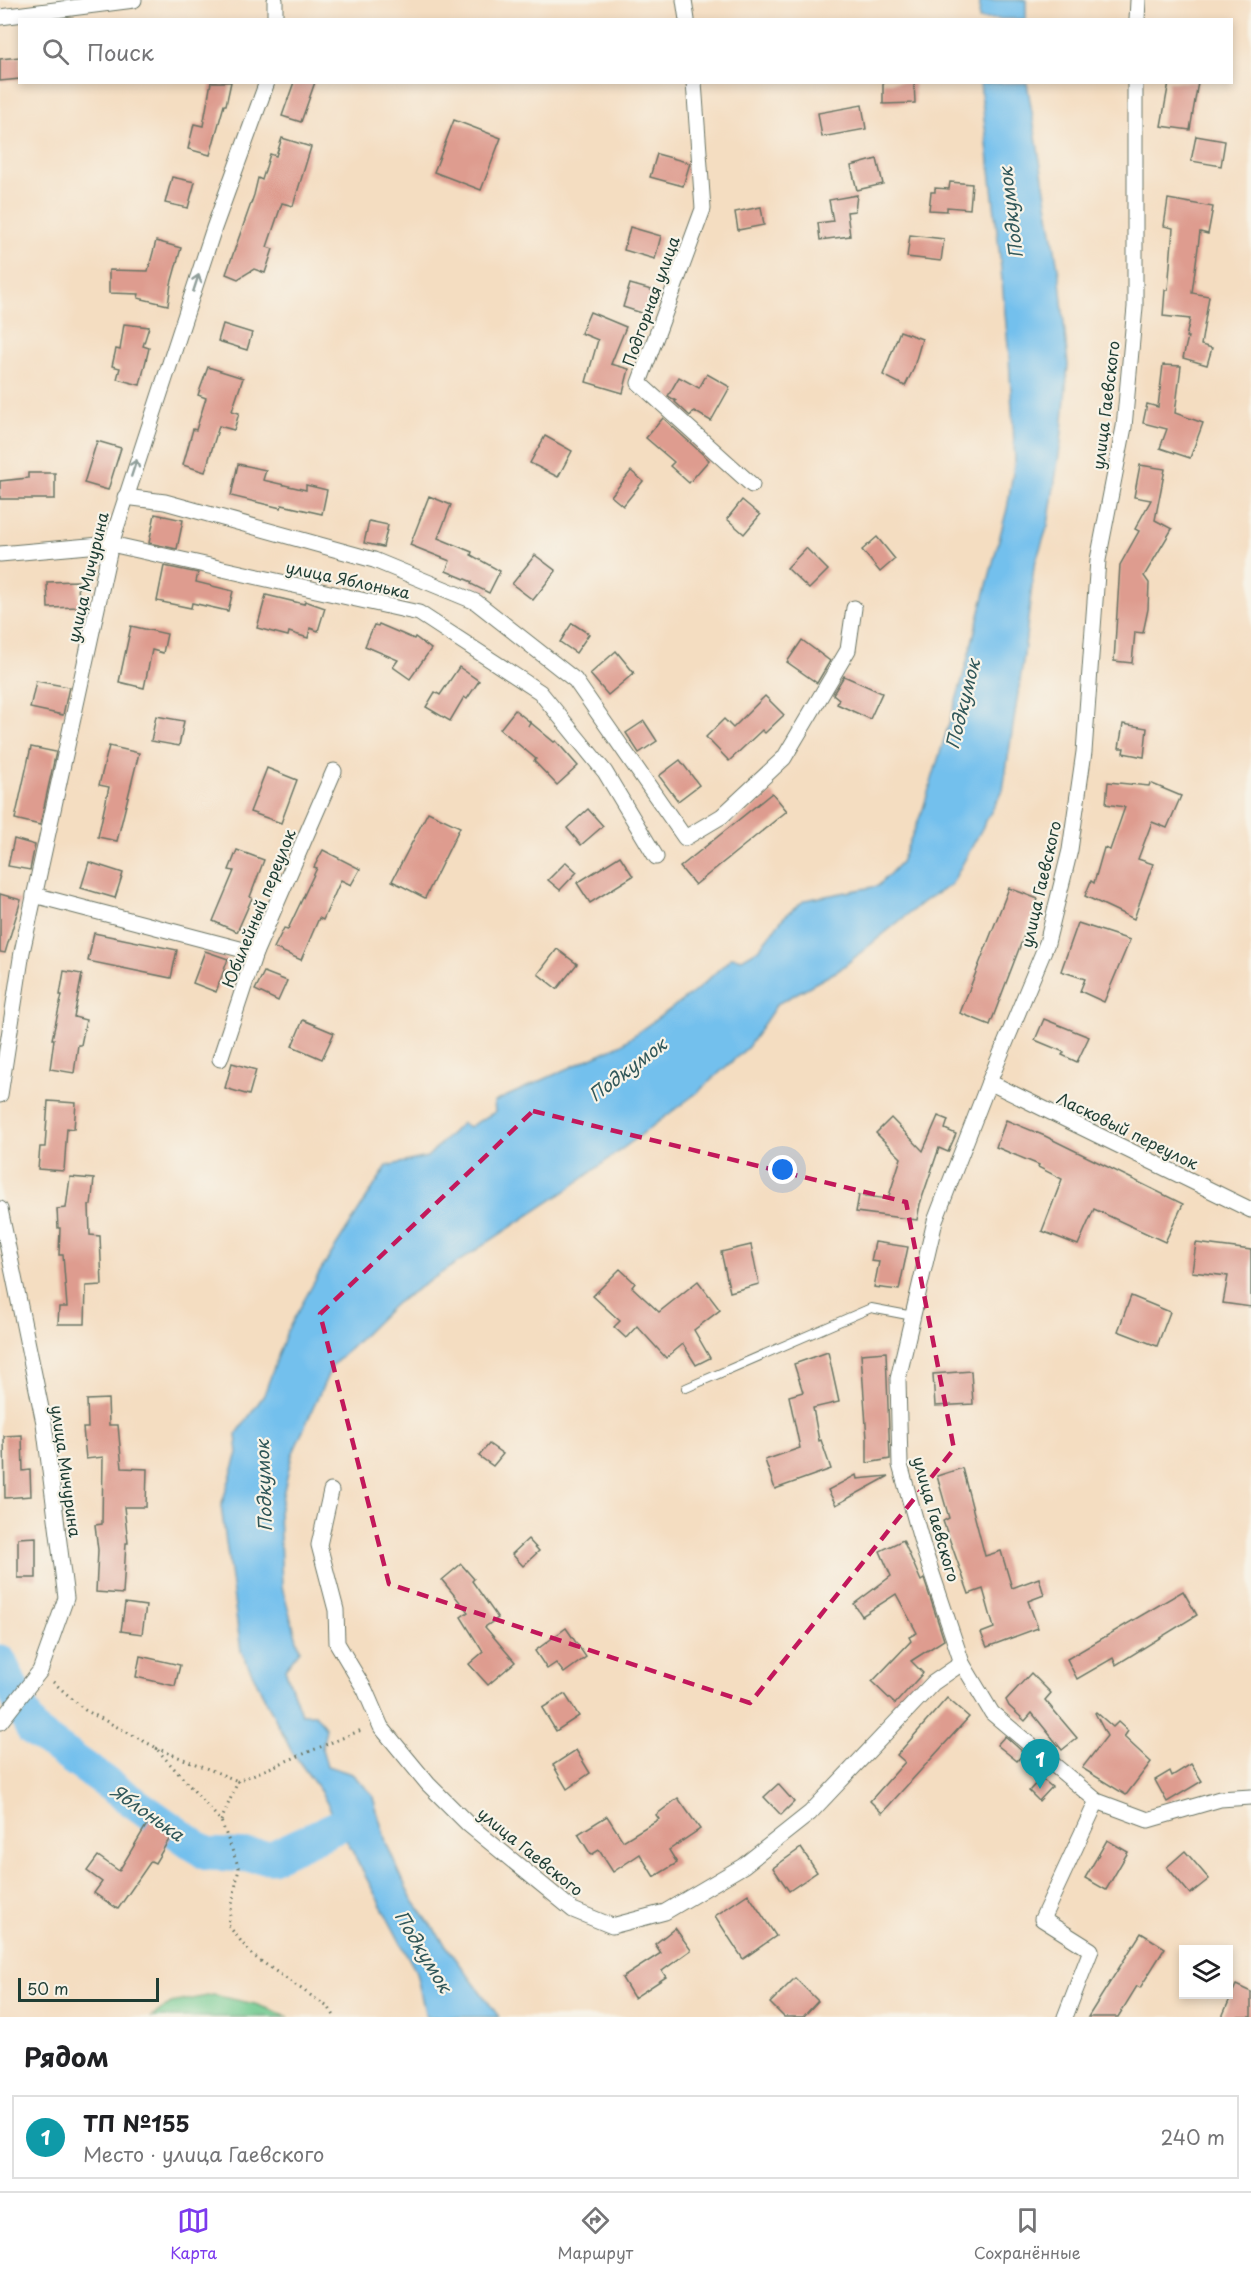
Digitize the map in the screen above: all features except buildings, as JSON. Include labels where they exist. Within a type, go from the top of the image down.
[{"type":"street","points":[[0,17],[135,0]]},
{"type":"street","points":[[275,0],[275,18]]},
{"type":"street","points":[[684,0],[687,18]]},
{"type":"street","points":[[1137,18],[1138,0]]},
{"type":"street","name":"улица Мичурина","points":[[0,1095],[22,952],[111,544],[214,228],[266,84]]},
{"type":"street","name":"Подгорная улица","points":[[694,84],[703,209],[639,383],[752,485]]},
{"type":"street","name":"улица Гаевского","points":[[1135,84],[1135,308],[1124,427],[1098,560],[1084,752],[1071,839],[1047,943],[988,1082],[935,1221],[898,1379],[900,1465],[924,1550],[962,1663],[992,1713],[1097,1801],[1148,1820],[1220,1799],[1251,1797]]},
{"type":"street","name":"улица Яблонька","points":[[125,497],[165,502],[374,560],[476,602],[575,680],[685,838],[722,816],[784,758],[848,650],[854,608]]},
{"type":"street","name":"улица Яблонька","points":[[0,554],[111,544],[419,613],[540,692],[605,772],[656,857]]},
{"type":"street","name":"Юбилейный переулок","points":[[220,1059],[255,953],[334,771]]},
{"type":"street","points":[[34,895],[255,953]]},
{"type":"street","name":"Ласковый переулок","points":[[988,1082],[1251,1210]]},
{"type":"street","name":"улица Мичурина","points":[[0,1209],[44,1423],[66,1598],[40,1671],[0,1722]]},
{"type":"street","name":"улица Гаевского","points":[[331,1491],[319,1545],[336,1610],[337,1643],[365,1690],[381,1727],[428,1784],[469,1825],[573,1910],[612,1926],[665,1911],[743,1866],[810,1814],[933,1683],[962,1663]]},
{"type":"street","points":[[1065,2017],[1091,1950],[1042,1919],[1097,1801]]},
{"type":"lane","points":[[686,1388],[871,1308],[913,1316]]},
{"type":"path","points":[[40,1671],[85,1710],[154,1748],[238,1781]]},
{"type":"path","points":[[221,1821],[238,1781],[336,1742],[379,1722]]},
{"type":"path","points":[[154,1748],[221,1821],[239,1868],[228,1925],[252,1955],[330,2008],[335,2017]]},
{"type":"highlighted area","points":[[533,1111],[906,1202],[954,1449],[750,1703],[389,1584],[320,1314]]},
{"type":"green space","points":[[213,1995],[255,2004],[289,2017],[151,2017],[171,2003]]},
{"type":"water","points":[[980,0],[1026,0],[1026,18],[979,18]]},
{"type":"water","name":"Подкумок","points":[[980,84],[1027,84],[1060,280],[1068,365],[1061,442],[1048,525],[1034,567],[1024,655],[1003,790],[951,885],[924,901],[839,970],[777,1004],[748,1047],[698,1092],[570,1188],[396,1303],[332,1366],[292,1455],[279,1512],[282,1587],[300,1650],[285,1669],[301,1714],[315,1714],[326,1728],[322,1749],[327,1766],[352,1774],[372,1794],[387,1845],[411,1898],[499,2017],[426,2017],[416,1972],[321,1792],[292,1752],[241,1651],[221,1506],[238,1453],[236,1435],[264,1395],[287,1331],[321,1270],[387,1166],[427,1157],[462,1123],[469,1127],[495,1112],[494,1102],[620,1045],[697,990],[732,957],[742,959],[759,949],[784,917],[805,900],[878,886],[901,862],[923,809],[961,684],[1007,509],[1015,460],[999,248]]},
{"type":"waterway","name":"Яблонька","points":[[0,1661],[32,1730],[207,1854],[272,1857],[345,1823]]},
{"type":"place","name":"ТП №155","points":[[1040,1789]]}]
